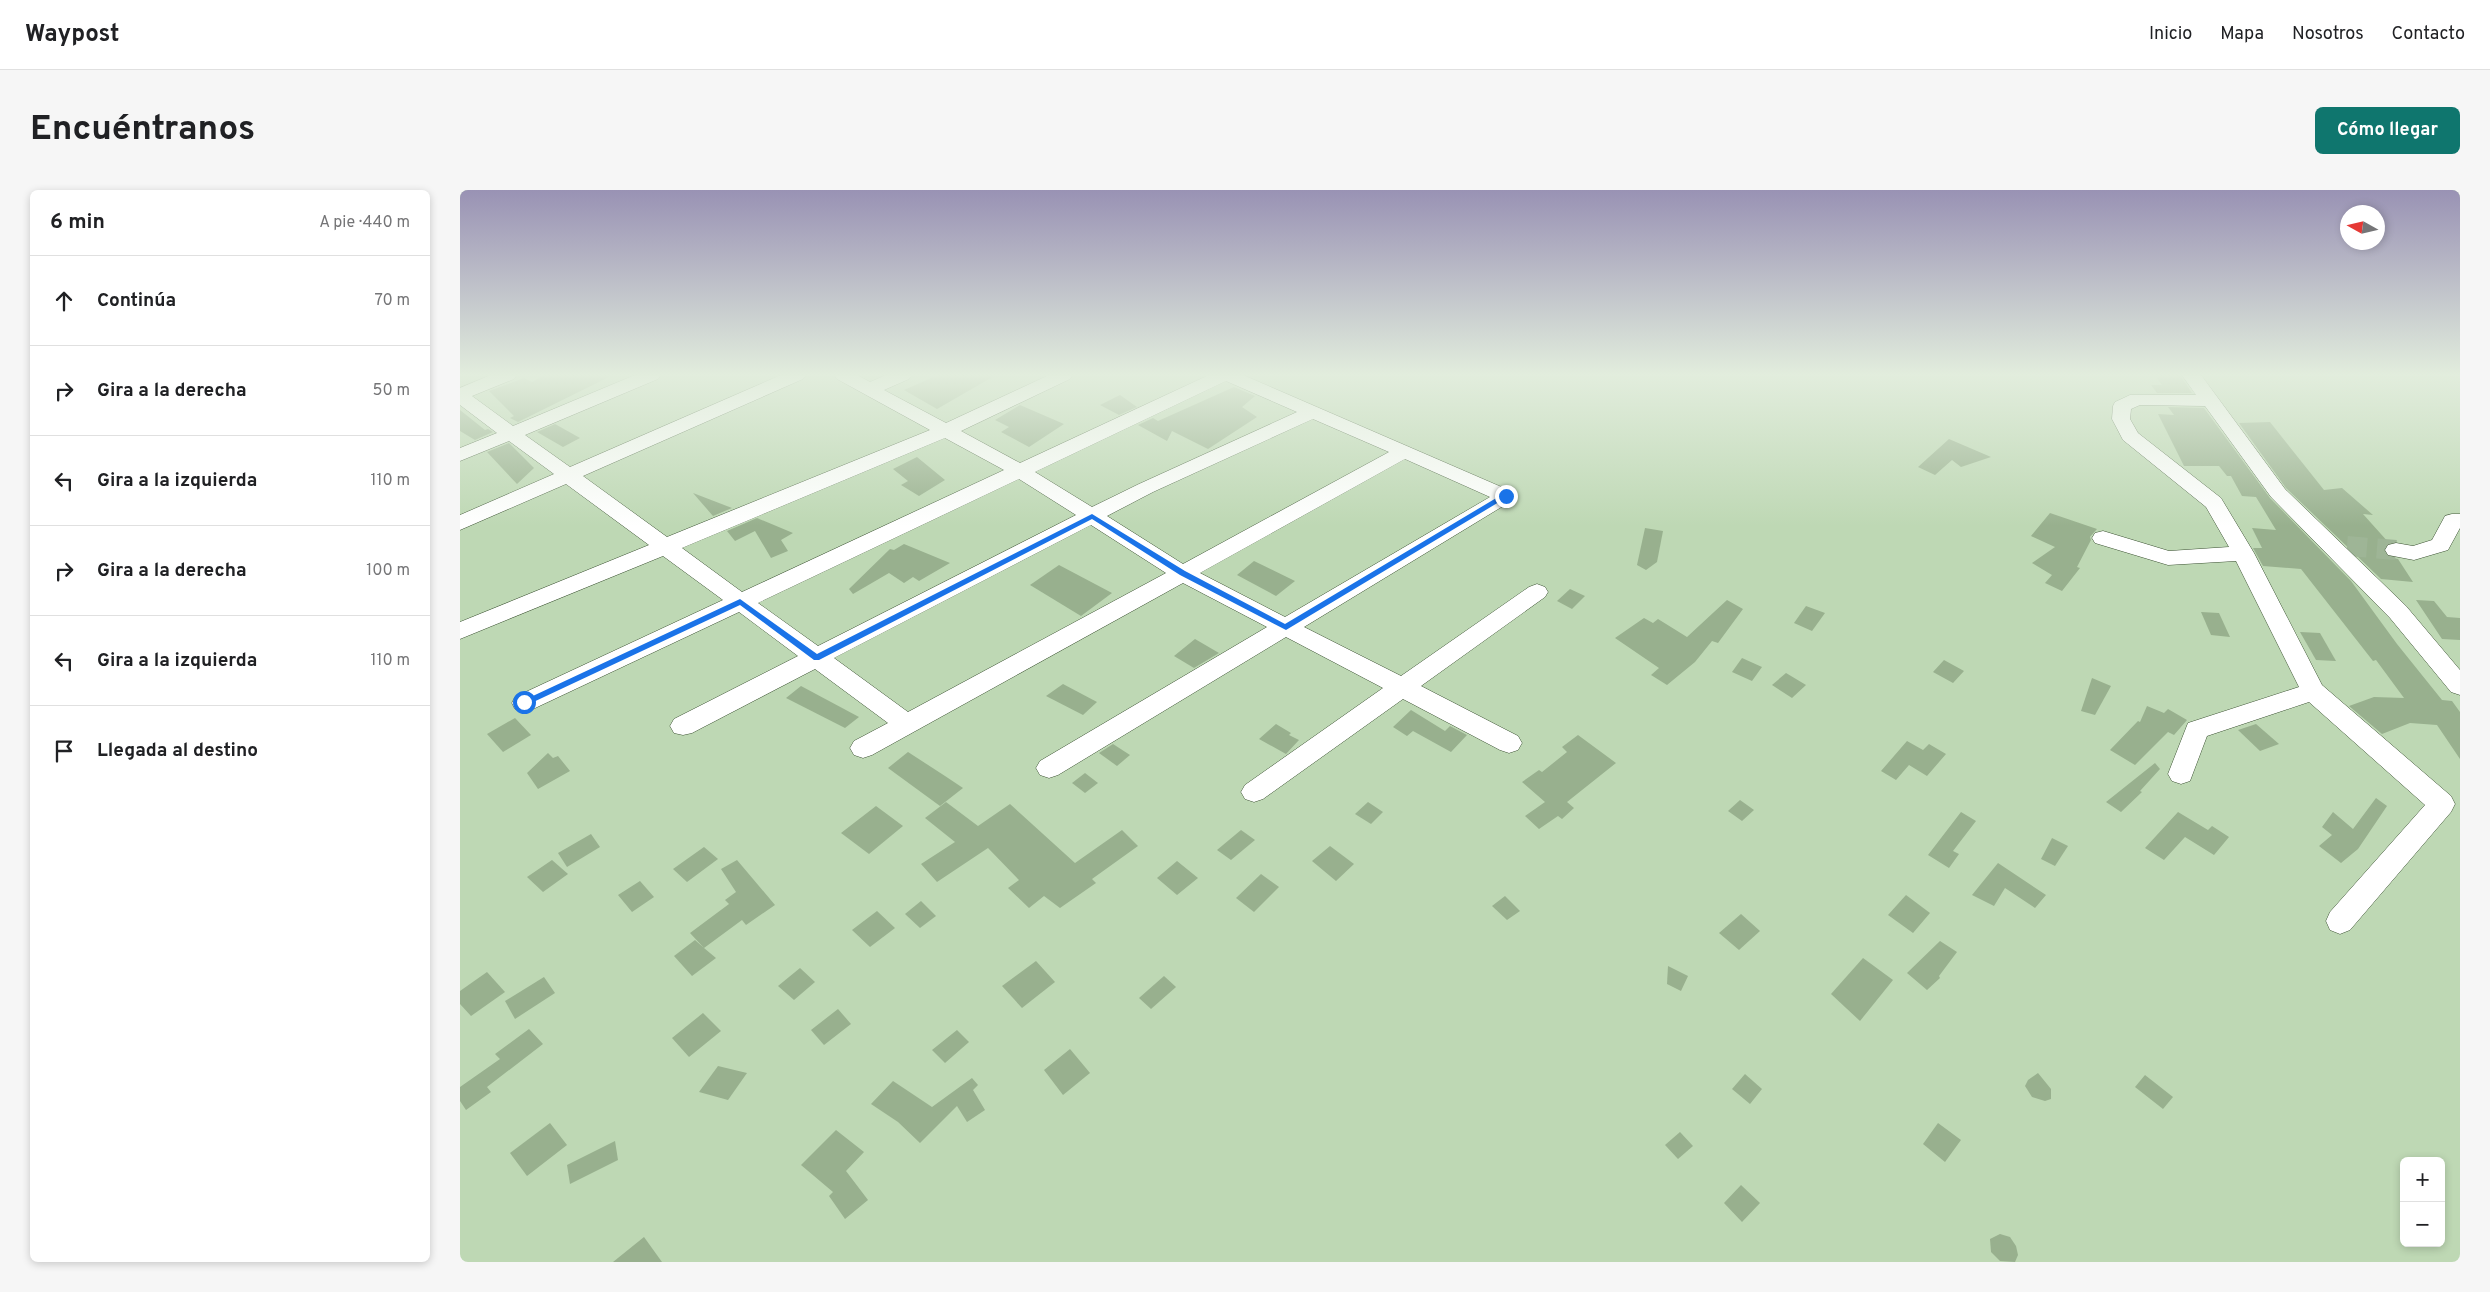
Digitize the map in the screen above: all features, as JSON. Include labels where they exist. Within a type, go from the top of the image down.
[{"type":"street","points":[[500,425],[907,724]]},
{"type":"street","points":[[460,455],[534,425]]},
{"type":"street","points":[[460,523],[684,425]]},
{"type":"street","points":[[936,425],[1020,471],[1182,573],[1509,743]]},
{"type":"street","points":[[460,631],[957,425]]},
{"type":"street","points":[[524,702],[1120,425]]},
{"type":"street","points":[[683,726],[1146,488],[1284,425]]},
{"type":"street","points":[[1049,768],[1506,496],[1343,425]]},
{"type":"street","points":[[2125,425],[2130,436],[2214,502],[2243,553],[2313,691],[2442,804],[2340,921]]},
{"type":"street","points":[[2228,425],[2278,493],[2338,546],[2398,612],[2460,686]]},
{"type":"street","points":[[863,748],[1404,452]]},
{"type":"street","points":[[2396,550],[2414,553],[2440,546],[2452,521],[2460,521]]},
{"type":"street","points":[[2103,538],[2168,558],[2243,553]]},
{"type":"street","points":[[1254,792],[1537,592]]},
{"type":"street","points":[[2181,774],[2197,730],[2313,691]]},
{"type":"building","points":[[460,425],[479,425],[485,430],[488,429],[493,432],[475,440],[460,431]]},
{"type":"building","points":[[557,425],[580,438],[563,447],[537,432]]},
{"type":"building","points":[[1005,425],[1062,425],[1029,447],[1001,432],[1009,427]]},
{"type":"building","points":[[1138,425],[1245,425],[1208,449],[1172,431],[1167,441]]},
{"type":"building","points":[[2164,425],[2216,425],[2270,498],[2351,581],[2397,644],[2442,700],[2452,701],[2460,712],[2460,759],[2437,725],[2410,723],[2382,734],[2349,706],[2374,697],[2404,698],[2376,660],[2373,661],[2301,569],[2263,566],[2253,548],[2262,548],[2252,528],[2276,530],[2256,497],[2242,496],[2231,476],[2227,476],[2219,466],[2184,466]]},
{"type":"building","points":[[2240,425],[2272,425],[2324,490],[2342,488],[2373,515],[2363,514],[2389,543],[2383,549],[2386,556],[2398,559],[2413,582],[2381,579],[2286,488]]},
{"type":"building","points":[[1949,439],[1991,457],[1961,467],[1952,460],[1935,475],[1918,467]]},
{"type":"building","points":[[509,443],[534,468],[517,484],[487,452]]},
{"type":"building","points":[[917,457],[945,480],[919,496],[901,485],[908,481],[893,469]]},
{"type":"building","points":[[693,493],[732,508],[713,516]]},
{"type":"building","points":[[2050,513],[2097,529],[2090,537],[2091,540],[2077,567],[2080,568],[2062,591],[2045,583],[2052,575],[2032,563],[2055,547],[2031,536]]},
{"type":"building","points":[[757,518],[793,533],[781,540],[788,551],[771,558],[755,531],[735,541],[727,531]]},
{"type":"building","points":[[1645,528],[1663,531],[1657,562],[1646,570],[1637,565]]},
{"type":"building","points":[[904,544],[950,563],[919,581],[913,577],[904,583],[889,573],[853,594],[849,589],[890,549],[894,550]]},
{"type":"building","points":[[1254,561],[1295,581],[1276,596],[1237,575]]},
{"type":"building","points":[[1059,565],[1112,593],[1081,616],[1030,585]]},
{"type":"building","points":[[1570,589],[1585,596],[1572,609],[1557,601]]},
{"type":"building","points":[[1727,600],[1743,609],[1718,643],[1712,641],[1695,662],[1667,685],[1651,675],[1659,668],[1615,638],[1644,618],[1653,623],[1658,619],[1687,637]]},
{"type":"building","points":[[2416,600],[2434,601],[2447,617],[2460,618],[2460,640],[2442,639]]},
{"type":"building","points":[[1806,606],[1825,613],[1812,631],[1794,623]]},
{"type":"building","points":[[2201,612],[2219,613],[2230,637],[2211,635]]},
{"type":"building","points":[[2300,632],[2320,633],[2336,661],[2316,660]]},
{"type":"building","points":[[1195,639],[1219,653],[1194,668],[1174,656]]},
{"type":"building","points":[[1742,658],[1762,667],[1752,681],[1732,672]]},
{"type":"building","points":[[1944,660],[1964,671],[1953,683],[1933,672]]},
{"type":"building","points":[[1786,673],[1806,685],[1792,698],[1772,685]]},
{"type":"building","points":[[2092,678],[2111,686],[2095,715],[2081,711]]},
{"type":"building","points":[[1063,684],[1097,702],[1083,715],[1046,696]]},
{"type":"building","points":[[801,686],[859,717],[845,728],[786,698]]},
{"type":"building","points":[[2147,706],[2164,713],[2168,709],[2187,720],[2174,735],[2168,732],[2135,765],[2110,750],[2138,721],[2140,722]]},
{"type":"building","points":[[1411,710],[1445,731],[1450,726],[1467,735],[1451,752],[1413,731],[1407,736],[1393,727]]},
{"type":"building","points":[[515,718],[531,735],[503,752],[487,734]]},
{"type":"building","points":[[1276,724],[1291,733],[1289,735],[1299,740],[1286,754],[1259,739]]},
{"type":"building","points":[[2256,724],[2279,744],[2260,751],[2238,730]]},
{"type":"building","points":[[1578,735],[1616,763],[1567,802],[1574,808],[1562,819],[1558,816],[1539,829],[1525,816],[1545,802],[1522,782],[1539,770],[1542,772],[1567,752],[1562,747]]},
{"type":"building","points":[[1907,741],[1923,750],[1929,744],[1946,754],[1927,776],[1909,765],[1896,780],[1881,771]]},
{"type":"building","points":[[1113,744],[1130,755],[1117,766],[1099,753]]},
{"type":"building","points":[[908,752],[963,788],[940,806],[888,768]]},
{"type":"building","points":[[548,753],[553,758],[558,756],[570,771],[538,789],[527,773]]},
{"type":"building","points":[[2155,763],[2160,769],[2140,791],[2142,792],[2121,812],[2106,802]]},
{"type":"building","points":[[1085,773],[1098,783],[1085,793],[1072,783]]},
{"type":"building","points":[[2376,798],[2387,806],[2358,849],[2341,863],[2319,846],[2332,835],[2322,827],[2333,812],[2353,829]]},
{"type":"building","points":[[1740,800],[1754,810],[1742,821],[1728,811]]},
{"type":"building","points":[[946,802],[978,826],[1010,804],[1075,863],[1122,830],[1138,846],[1092,879],[1096,883],[1060,908],[1044,896],[1029,908],[1008,888],[1019,880],[988,848],[937,882],[921,864],[955,842],[925,818]]},
{"type":"building","points":[[1368,802],[1383,812],[1371,824],[1355,814]]},
{"type":"building","points":[[876,806],[903,826],[869,854],[841,833]]},
{"type":"building","points":[[1961,812],[1976,821],[1953,851],[1959,854],[1949,868],[1928,855]]},
{"type":"building","points":[[2178,812],[2208,830],[2212,826],[2229,837],[2214,855],[2185,837],[2164,860],[2145,848]]},
{"type":"building","points":[[1241,830],[1255,840],[1231,860],[1217,850]]},
{"type":"building","points":[[591,834],[600,847],[567,867],[558,853]]},
{"type":"building","points":[[2052,838],[2068,846],[2055,866],[2041,859]]},
{"type":"building","points":[[1330,846],[1354,864],[1336,881],[1312,861]]},
{"type":"building","points":[[704,847],[718,859],[687,882],[673,869]]},
{"type":"building","points":[[552,860],[568,874],[543,892],[527,877]]},
{"type":"building","points":[[737,860],[775,905],[746,925],[742,920],[704,948],[690,933],[729,904],[725,900],[736,892],[721,869]]},
{"type":"building","points":[[1177,861],[1198,878],[1177,895],[1157,878]]},
{"type":"building","points":[[1998,863],[2046,895],[2035,908],[2005,888],[1994,906],[1972,895]]},
{"type":"building","points":[[1261,874],[1279,887],[1254,912],[1236,898]]},
{"type":"building","points":[[640,881],[654,897],[632,912],[618,895]]},
{"type":"building","points":[[1906,895],[1930,913],[1913,933],[1888,915]]},
{"type":"building","points":[[1505,896],[1520,911],[1507,920],[1492,906]]},
{"type":"building","points":[[921,901],[936,916],[920,928],[905,914]]},
{"type":"building","points":[[877,911],[895,928],[870,947],[852,930]]},
{"type":"building","points":[[1741,914],[1760,931],[1739,950],[1719,933]]},
{"type":"building","points":[[695,940],[716,958],[692,976],[674,956]]},
{"type":"building","points":[[1940,941],[1957,952],[1939,976],[1940,978],[1927,990],[1907,973]]},
{"type":"building","points":[[1863,958],[1893,980],[1860,1021],[1831,994]]},
{"type":"building","points":[[1036,961],[1055,982],[1022,1008],[1002,986]]},
{"type":"building","points":[[1668,966],[1688,976],[1681,991],[1667,984]]},
{"type":"building","points":[[800,968],[815,982],[794,1000],[778,986]]},
{"type":"building","points":[[487,972],[505,992],[471,1016],[460,1004],[460,991]]},
{"type":"building","points":[[1164,976],[1176,987],[1151,1009],[1139,998]]},
{"type":"building","points":[[544,977],[555,993],[515,1019],[505,1001]]},
{"type":"building","points":[[838,1009],[851,1024],[824,1045],[811,1030]]},
{"type":"building","points":[[703,1013],[721,1031],[689,1057],[672,1038]]},
{"type":"building","points":[[529,1029],[543,1044],[487,1087],[491,1092],[466,1110],[460,1101],[460,1087],[500,1059],[495,1054]]},
{"type":"building","points":[[957,1030],[969,1042],[945,1063],[932,1050]]},
{"type":"building","points":[[1070,1049],[1090,1073],[1063,1095],[1044,1070]]},
{"type":"building","points":[[718,1066],[747,1073],[728,1100],[699,1092]]},
{"type":"building","points":[[2038,1073],[2051,1089],[2051,1099],[2045,1101],[2032,1097],[2025,1086],[2028,1080]]},
{"type":"building","points":[[1745,1074],[1762,1089],[1750,1104],[1732,1089]]},
{"type":"building","points":[[2145,1075],[2173,1097],[2163,1109],[2135,1087]]},
{"type":"building","points":[[972,1078],[978,1085],[973,1090],[985,1110],[967,1122],[957,1106],[920,1143],[898,1122],[871,1104],[893,1081],[932,1107]]},
{"type":"building","points":[[550,1123],[567,1145],[527,1176],[510,1153]]},
{"type":"building","points":[[1938,1123],[1961,1140],[1945,1162],[1923,1144]]},
{"type":"building","points":[[836,1130],[864,1152],[846,1171],[868,1200],[845,1219],[829,1196],[833,1192],[801,1165]]},
{"type":"building","points":[[1680,1132],[1693,1146],[1678,1159],[1665,1145]]},
{"type":"building","points":[[615,1141],[618,1160],[570,1184],[567,1165]]},
{"type":"building","points":[[1741,1185],[1760,1203],[1742,1222],[1724,1203]]},
{"type":"building","points":[[2000,1234],[2010,1237],[2016,1246],[2018,1255],[2015,1262],[2000,1261],[1991,1252],[1990,1239]]},
{"type":"building","points":[[644,1237],[662,1262],[613,1262]]},
{"type":"tunnel","points":[[2347,546],[2396,550]]},
{"type":"route","points":[[524,702],[740,602],[817,658],[1092,516],[1182,573],[1286,627],[1506,496]]}]
